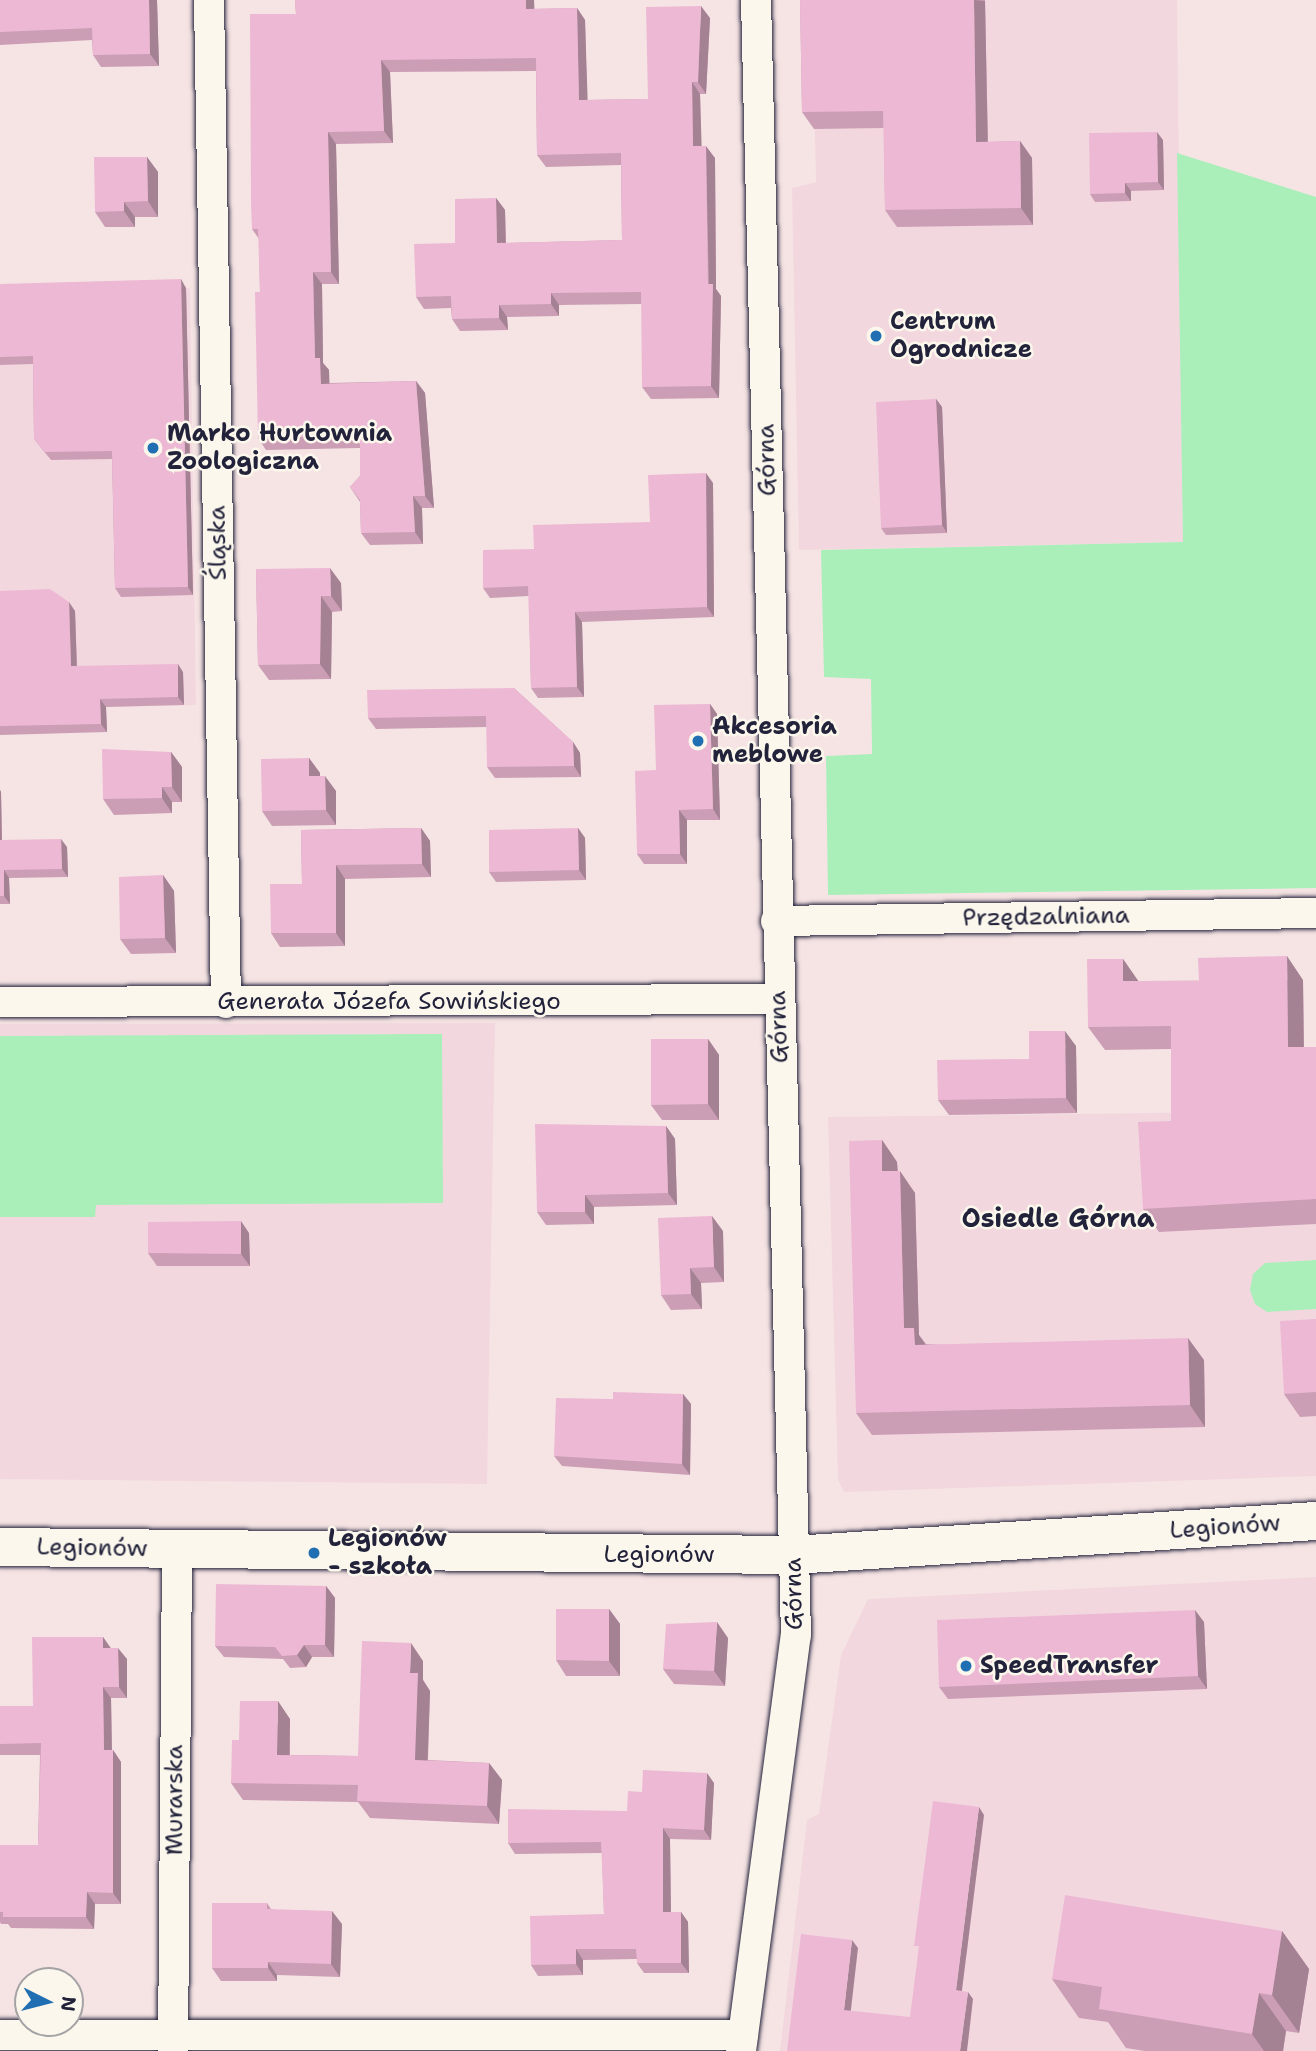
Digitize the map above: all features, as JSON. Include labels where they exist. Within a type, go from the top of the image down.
[{"type":"street","name":"Śląska","points":[[209,0],[226,1003]]},
{"type":"street","name":"Górna","points":[[742,2043],[796,1636],[776,921],[756,0]]},
{"type":"street","name":"Przędzalniana","points":[[776,921],[1316,913]]},
{"type":"street","name":"Generała Józefa Sowińskiego","points":[[0,1002],[778,999]]},
{"type":"street","name":"Legionów","points":[[0,1547],[794,1556],[1316,1521]]},
{"type":"street","name":"Murarska","points":[[173,2043],[177,1549]]},
{"type":"street","points":[[0,2035],[173,2043],[742,2043]]},
{"type":"shaded area","points":[[812,0],[1177,0],[1183,542],[799,550],[792,188],[816,182]]},
{"type":"shaded area","points":[[190,288],[196,705],[0,709],[0,292]]},
{"type":"shaded area","points":[[495,1023],[487,1484],[0,1479],[0,1024]]},
{"type":"shaded area","points":[[1316,1111],[1316,1476],[844,1492],[838,1480],[828,1117]]},
{"type":"shaded area","points":[[1316,1577],[1316,2051],[780,2051],[807,1820],[819,1814],[841,1655],[868,1599]]},
{"type":"green space","points":[[1177,153],[1316,197],[1316,888],[828,895],[826,756],[872,754],[871,679],[824,677],[821,550],[1183,542]]},
{"type":"green space","points":[[442,1034],[443,1203],[96,1205],[95,1217],[0,1217],[0,1036]]},
{"type":"green space","points":[[1316,1260],[1316,1309],[1267,1312],[1255,1304],[1250,1290],[1253,1274],[1265,1263]]},
{"type":"building","points":[[0,0],[149,0],[150,54],[93,55],[92,28],[0,32]]},
{"type":"building","points":[[295,0],[526,0],[526,9],[577,8],[579,100],[648,99],[646,7],[701,6],[698,82],[692,82],[693,146],[706,146],[708,284],[713,284],[711,386],[642,387],[641,292],[551,293],[551,304],[499,305],[499,318],[452,319],[451,296],[416,297],[414,244],[455,243],[455,199],[496,198],[497,243],[622,240],[621,153],[537,155],[536,58],[381,60],[384,131],[328,132],[331,272],[313,272],[315,358],[320,358],[321,384],[416,381],[425,496],[413,496],[415,532],[361,533],[360,500],[350,487],[360,476],[360,436],[258,438],[255,292],[260,292],[258,229],[252,229],[251,204],[250,14],[296,14]]},
{"type":"building","points":[[800,0],[974,0],[976,142],[1020,141],[1021,208],[885,210],[883,111],[802,112]]},
{"type":"building","points":[[1157,132],[1158,182],[1125,183],[1125,193],[1090,194],[1089,133]]},
{"type":"building","points":[[94,157],[147,157],[148,201],[124,202],[124,211],[95,212]]},
{"type":"building","points":[[181,279],[188,587],[115,588],[112,451],[45,452],[34,439],[33,356],[0,357],[0,284]]},
{"type":"building","points":[[936,399],[942,525],[881,528],[876,402]]},
{"type":"building","points":[[706,473],[707,607],[575,612],[577,687],[531,688],[528,586],[483,588],[483,550],[534,549],[533,525],[650,522],[648,475]]},
{"type":"building","points":[[330,568],[331,596],[321,596],[320,664],[258,665],[256,569]]},
{"type":"building","points":[[50,589],[69,602],[71,666],[178,664],[178,697],[100,699],[101,724],[0,726],[0,591]]},
{"type":"building","points":[[514,688],[573,742],[574,766],[487,767],[486,716],[368,718],[367,690]]},
{"type":"building","points":[[710,704],[713,809],[679,810],[680,854],[637,854],[635,771],[656,770],[654,705]]},
{"type":"building","points":[[102,749],[171,752],[172,787],[162,787],[162,798],[103,799]]},
{"type":"building","points":[[309,758],[309,776],[325,776],[326,810],[262,811],[261,759]]},
{"type":"building","points":[[421,828],[422,864],[336,865],[336,933],[271,933],[270,884],[302,884],[301,830]]},
{"type":"building","points":[[578,828],[579,870],[489,872],[489,830]]},
{"type":"building","points":[[61,839],[62,869],[4,870],[4,896],[0,896],[0,840]]},
{"type":"building","points":[[163,875],[165,938],[120,939],[119,877]]},
{"type":"building","points":[[1287,956],[1288,1047],[1316,1047],[1316,1199],[1143,1209],[1138,1122],[1171,1121],[1171,1026],[1088,1027],[1087,959],[1123,959],[1123,981],[1199,981],[1198,958]]},
{"type":"building","points":[[1029,1031],[1065,1031],[1066,1098],[938,1100],[937,1060],[1029,1059]]},
{"type":"building","points":[[651,1039],[708,1039],[708,1104],[651,1105]]},
{"type":"building","points":[[535,1124],[666,1126],[668,1193],[585,1195],[585,1212],[537,1212]]},
{"type":"building","points":[[882,1140],[882,1171],[900,1171],[904,1328],[914,1328],[915,1345],[1188,1338],[1190,1405],[856,1413],[849,1141]]},
{"type":"building","points":[[712,1216],[714,1267],[690,1268],[691,1294],[661,1295],[658,1218]]},
{"type":"building","points":[[241,1221],[241,1254],[148,1253],[148,1222]]},
{"type":"building","points":[[1316,1319],[1316,1392],[1284,1394],[1280,1321]]},
{"type":"building","points":[[613,1392],[683,1394],[682,1464],[554,1456],[556,1398],[613,1399]]},
{"type":"building","points":[[216,1584],[326,1586],[325,1645],[304,1645],[297,1655],[282,1656],[275,1647],[215,1646]]},
{"type":"building","points":[[556,1609],[609,1609],[609,1661],[556,1660]]},
{"type":"building","points":[[1195,1610],[1198,1676],[939,1687],[937,1620]]},
{"type":"building","points":[[717,1622],[714,1671],[663,1669],[666,1624]]},
{"type":"building","points":[[32,1637],[103,1637],[103,1648],[118,1648],[119,1687],[103,1687],[104,1750],[113,1750],[113,1893],[87,1892],[86,1917],[3,1917],[3,1912],[0,1912],[0,1845],[38,1845],[41,1743],[0,1744],[0,1706],[33,1706]]},
{"type":"building","points":[[362,1641],[411,1643],[410,1673],[418,1673],[415,1760],[489,1763],[487,1806],[357,1801],[358,1785],[231,1783],[232,1740],[239,1740],[240,1701],[278,1701],[277,1755],[358,1756]]},
{"type":"building","points":[[643,1770],[707,1773],[704,1830],[663,1828],[663,1912],[681,1912],[681,1963],[637,1963],[636,1949],[576,1949],[576,1964],[531,1965],[530,1916],[604,1914],[601,1842],[508,1843],[508,1809],[627,1811],[628,1791],[642,1792]]},
{"type":"building","points":[[933,1801],[979,1807],[956,1990],[968,1992],[960,2051],[787,2051],[801,1934],[852,1940],[844,2010],[910,2017],[919,1946],[914,1946]]},
{"type":"building","points":[[1065,1895],[1282,1931],[1272,1995],[1259,1993],[1252,2034],[1099,2009],[1102,1987],[1052,1979]]},
{"type":"building","points":[[212,1903],[267,1903],[267,1909],[332,1911],[331,1964],[268,1962],[268,1968],[212,1968]]},
{"type":"place","name":"Centrum Ogrodnicze","points":[[876,336]]},
{"type":"place","name":"Marko Hurtownia Zoologiczna","points":[[153,448]]},
{"type":"place","name":"Akcesoria meblowe","points":[[698,741]]},
{"type":"place","name":"Legionów - szkoła","points":[[314,1553]]},
{"type":"place","name":"SpeedTransfer","points":[[966,1666]]},
{"type":"district","name":"Osiedle Górna","points":[[1058,1218]]}]
